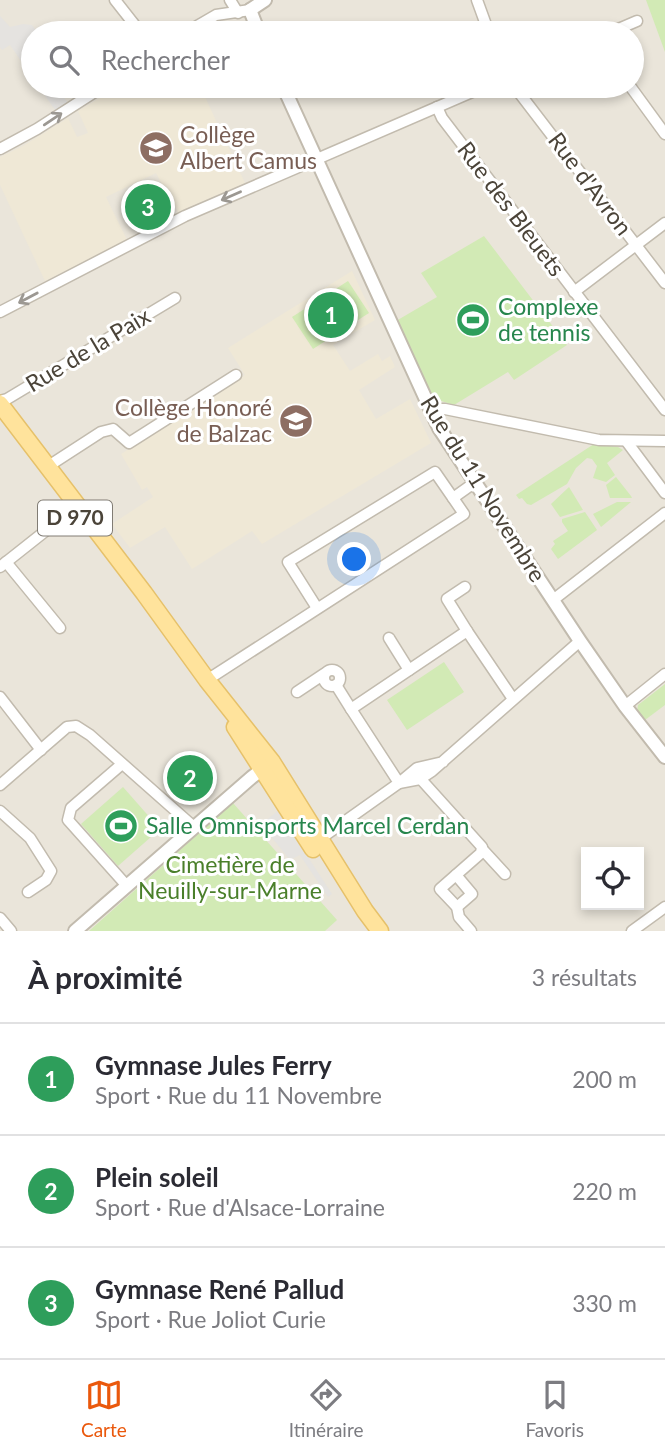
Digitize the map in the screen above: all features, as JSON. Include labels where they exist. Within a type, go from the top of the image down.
[{"type":"main road","name":"D 970","points":[[0,403],[73,508]]},
{"type":"main road","name":"D 970","points":[[0,424],[73,508],[154,609],[320,839],[380,931]]},
{"type":"main road","name":"D 970","points":[[267,766],[356,914],[371,931]]},
{"type":"street","points":[[115,0],[132,21]]},
{"type":"street","points":[[230,0],[247,7]]},
{"type":"street","points":[[206,21],[216,15],[265,0]]},
{"type":"street","points":[[477,0],[485,21]]},
{"type":"street","points":[[0,149],[37,130],[86,98]]},
{"type":"street","name":"Rue du 11 Novembre","points":[[288,98],[429,409],[474,483],[580,641],[625,706],[665,757]]},
{"type":"street","points":[[0,312],[185,216],[458,98]]},
{"type":"street","name":"Rue d'Avron","points":[[523,98],[665,283]]},
{"type":"street","points":[[638,98],[665,134]]},
{"type":"street","name":"Rue des Bleuets","points":[[437,107],[665,410]]},
{"type":"street","points":[[574,292],[665,223]]},
{"type":"street","name":"Rue de la Paix","points":[[0,403],[175,298]]},
{"type":"street","points":[[47,467],[101,432],[113,429],[129,443],[236,375]]},
{"type":"street","points":[[429,409],[444,409],[599,440],[665,441]]},
{"type":"street","points":[[627,442],[665,493]]},
{"type":"street","points":[[207,680],[464,514],[435,472],[288,562],[317,608]]},
{"type":"street","points":[[453,498],[474,483]]},
{"type":"street","points":[[60,628],[3,564],[73,508]]},
{"type":"street","points":[[553,600],[665,513]]},
{"type":"street","points":[[465,587],[447,599],[513,699]]},
{"type":"street","points":[[351,709],[467,632]]},
{"type":"street","points":[[388,638],[409,670]]},
{"type":"street","points":[[320,839],[399,783],[443,762],[580,641]]},
{"type":"street","points":[[296,692],[330,670],[338,672],[341,677],[336,685],[399,783]]},
{"type":"street","points":[[625,706],[665,674]]},
{"type":"street","points":[[0,698],[41,750]]},
{"type":"street","points":[[0,785],[67,727],[76,726],[90,734],[194,827]]},
{"type":"street","points":[[122,764],[71,808],[68,820],[127,886]]},
{"type":"street","points":[[75,931],[267,766]]},
{"type":"street","points":[[416,775],[505,874]]},
{"type":"street","points":[[0,811],[30,838],[51,871],[46,880],[28,892]]},
{"type":"street","points":[[471,931],[458,917],[457,907],[440,889],[482,849]]},
{"type":"street","points":[[456,875],[472,894],[457,907]]},
{"type":"street","points":[[632,931],[665,907]]},
{"type":"street","points":[[645,931],[652,917]]},
{"type":"street","points":[[0,918],[11,931]]},
{"type":"shaded area","points":[[0,0],[665,0],[665,931],[0,931]]},
{"type":"shaded area","points":[[0,16],[10,27],[21,24],[21,61],[10,45],[2,50]]},
{"type":"shaded area","points":[[47,98],[64,98],[68,103],[56,111]]},
{"type":"shaded area","points":[[100,98],[206,98],[245,183],[178,212],[166,186],[163,187],[156,173],[106,197],[127,240],[45,281],[0,185],[0,157],[68,118],[77,137],[88,133],[78,111]]},
{"type":"shaded area","name":"Collège Honoré de Balzac","points":[[352,271],[375,320],[333,345],[350,371],[378,354],[382,361],[390,356],[395,367],[359,390],[376,419],[410,399],[431,443],[262,544],[252,531],[192,569],[165,527],[130,548],[112,524],[153,497],[147,487],[142,490],[121,454],[245,375],[228,348]]},
{"type":"shaded area","points":[[278,811],[332,894],[328,897],[300,855],[290,860],[261,824]]},
{"type":"green space","points":[[646,0],[665,0],[665,52]]},
{"type":"green space","name":"Complexe de tennis","points":[[484,236],[567,345],[514,380],[508,372],[454,405],[438,400],[430,393],[396,321],[437,297],[421,273]]},
{"type":"green space","points":[[348,281],[369,313],[313,349],[292,317]]},
{"type":"green space","points":[[594,444],[623,450],[607,463],[615,475],[606,482],[593,478],[597,466],[592,459],[587,458],[576,468],[567,484],[531,505],[516,495]]},
{"type":"green space","points":[[616,477],[632,498],[610,498],[606,485]]},
{"type":"green space","points":[[569,487],[583,510],[560,517],[551,504]]},
{"type":"green space","points":[[617,502],[631,502],[601,527],[593,514]]},
{"type":"green space","points":[[585,512],[597,530],[558,559],[551,549],[555,544],[553,541],[568,531],[562,519]]},
{"type":"green space","points":[[444,662],[464,692],[407,730],[387,700]]},
{"type":"green space","points":[[665,684],[665,705],[645,720],[637,711],[638,705]]},
{"type":"green space","name":"Salle Omnisports Marcel Cerdan","points":[[123,787],[160,829],[118,866],[81,824]]},
{"type":"green space","name":"Cimetière de Neuilly-sur-Marne","points":[[233,803],[337,920],[325,931],[89,931]]},
{"type":"place","name":"Collège Albert Camus","points":[[156,148]]},
{"type":"place","name":"Gymnase René Pallud","points":[[148,207]]},
{"type":"place","name":"Gymnase Jules Ferry","points":[[331,315]]},
{"type":"place","name":"Complexe de tennis","points":[[473,320]]},
{"type":"place","name":"Collège Honoré de Balzac","points":[[296,421]]},
{"type":"place","name":"Plein soleil","points":[[190,778]]},
{"type":"place","name":"Salle Omnisports Marcel Cerdan","points":[[121,826]]}]
